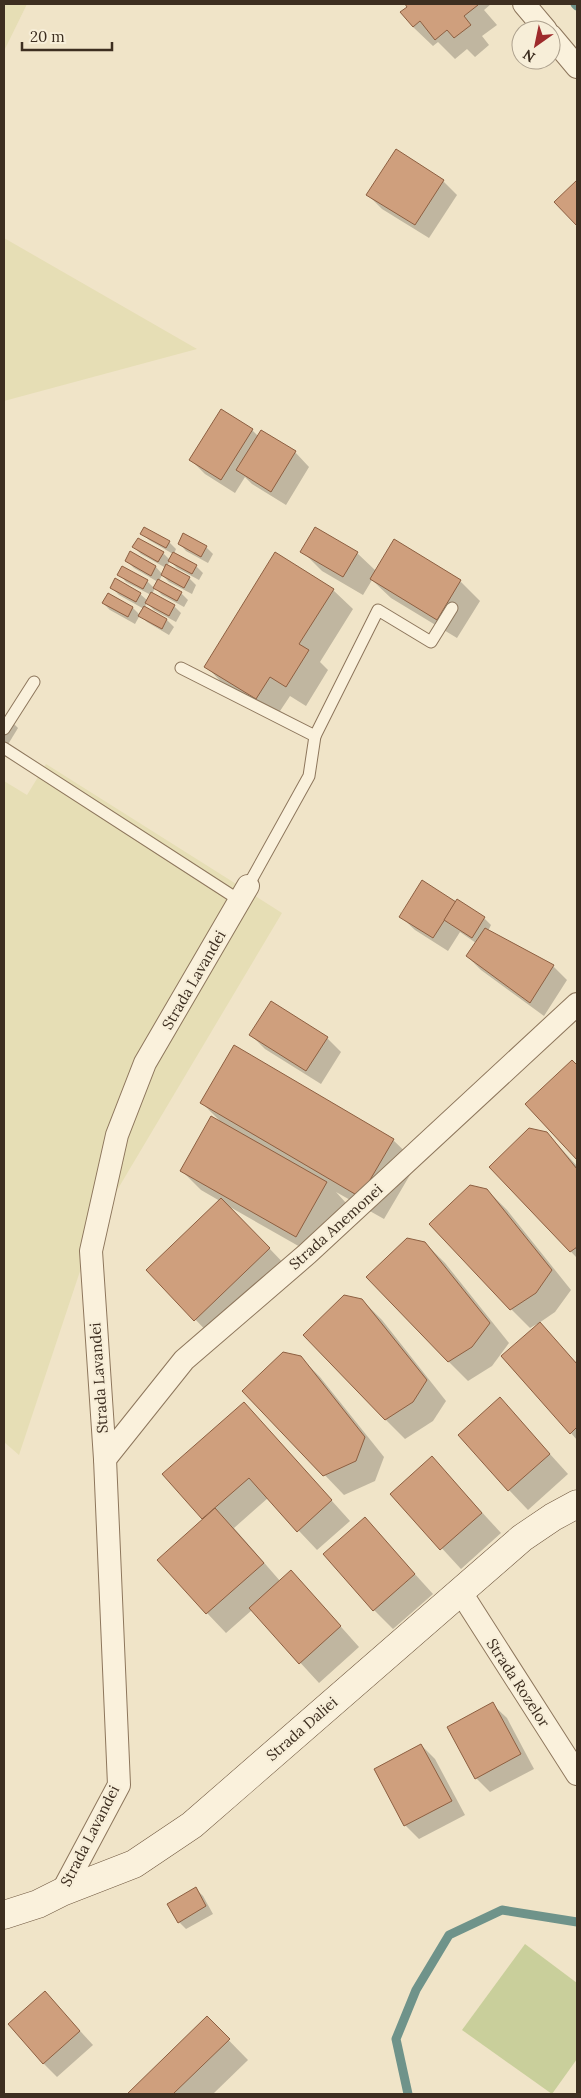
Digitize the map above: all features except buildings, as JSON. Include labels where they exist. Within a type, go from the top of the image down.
[{"type":"street","points":[[524,4],[538,20]]},
{"type":"street","points":[[561,48],[577,68]]},
{"type":"street","name":"Strada Lavandei","points":[[62,1892],[119,1785],[105,1459],[91,1251],[117,1134],[145,1063],[243,893]]},
{"type":"street","name":"Strada Anemonei","points":[[105,1459],[184,1360],[307,1254],[577,1004]]},
{"type":"street","name":"Strada Daliei","points":[[4,1915],[38,1904],[62,1892],[134,1864],[192,1825],[522,1538],[552,1517],[577,1504]]},
{"type":"street","name":"Strada Rozelor","points":[[460,1591],[577,1774]]},
{"type":"lane","points":[[4,748],[243,893],[309,776],[314,736],[378,610],[431,642],[452,608]]},
{"type":"lane","points":[[181,668],[314,736]]},
{"type":"lane","points":[[4,728],[34,682]]},
{"type":"shaded area","points":[[4,4],[27,4],[4,51]]},
{"type":"shaded area","points":[[4,238],[197,349],[4,401]]},
{"type":"shaded area","points":[[46,764],[282,913],[94,1229],[19,1455],[4,1442],[4,781],[27,795]]},
{"type":"green space","points":[[525,1944],[577,1983],[577,2059],[552,2094],[462,2030]]},
{"type":"waterway","points":[[408,2094],[396,2039],[416,1990],[449,1935],[502,1910],[577,1922]]}]
